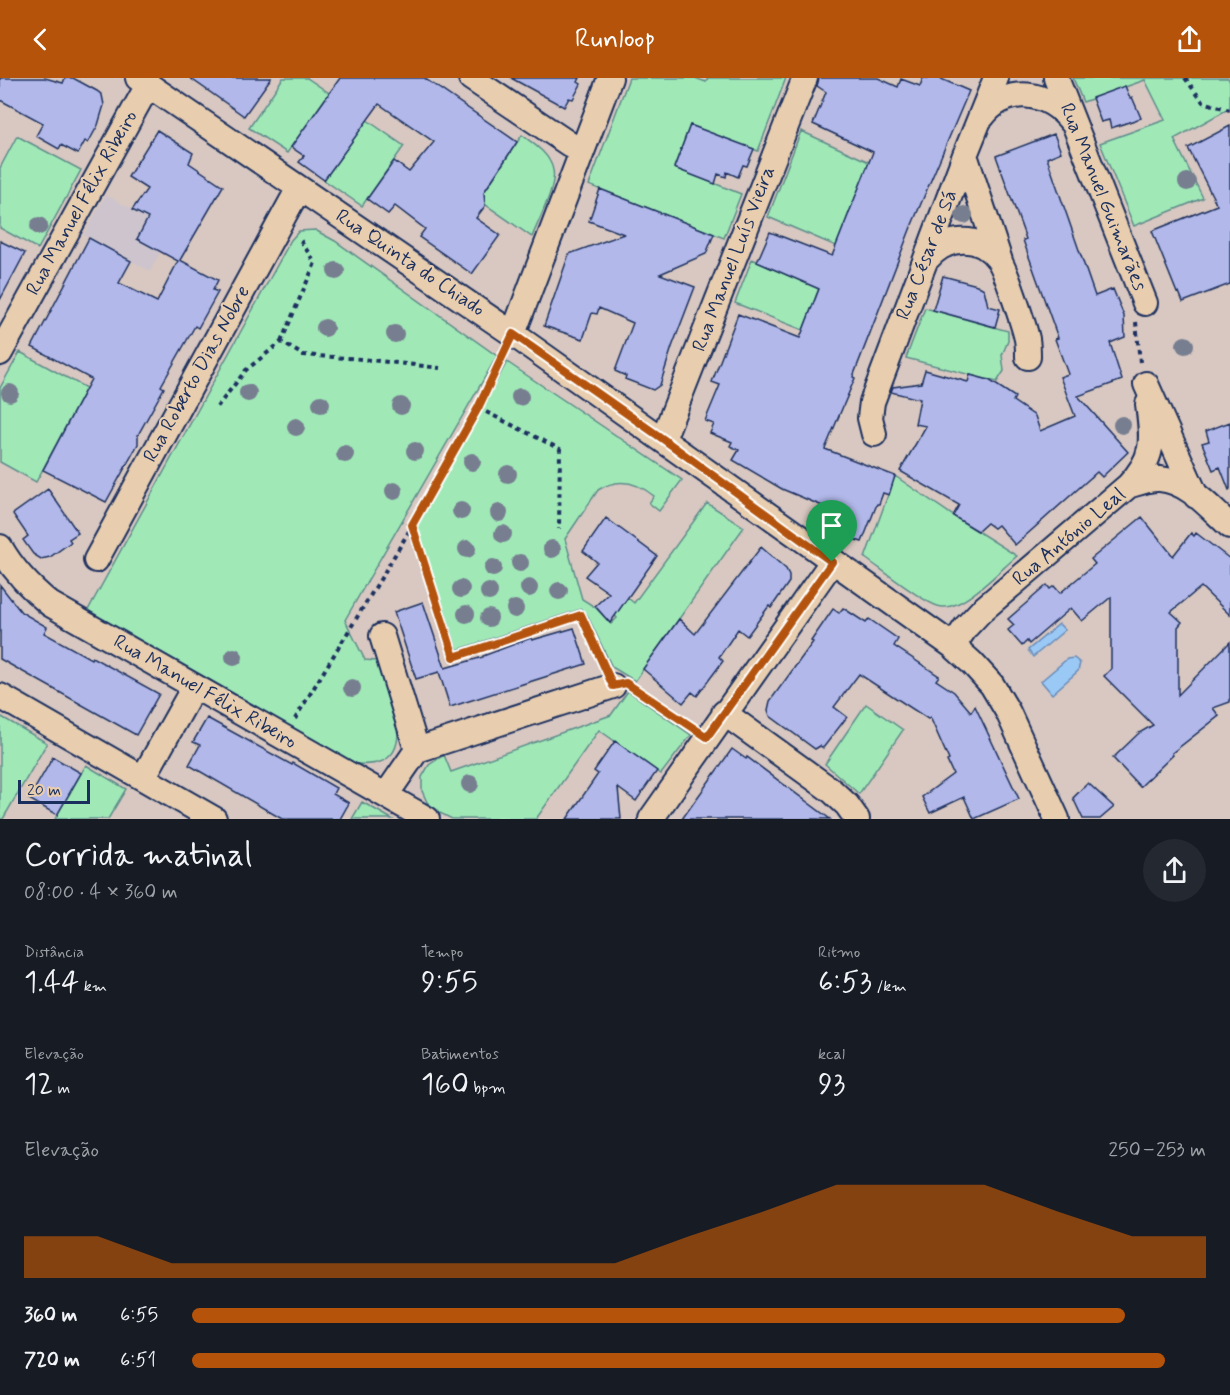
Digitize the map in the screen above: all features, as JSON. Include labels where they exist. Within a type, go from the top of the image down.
[{"type":"street","points":[[471,78],[581,152]]},
{"type":"street","points":[[513,334],[610,78]]},
{"type":"street","name":"Rua Manuel Luís Vieira","points":[[663,439],[805,78]]},
{"type":"street","name":"Rua César de Sá","points":[[874,434],[870,418],[872,402],[996,78]]},
{"type":"street","name":"Rua Manuel Guimarães","points":[[1056,78],[1145,303]]},
{"type":"street","name":"Rua Quinta do Chiado","points":[[143,81],[513,334],[953,646],[992,685],[1008,712],[1057,819]]},
{"type":"street","name":"Rua Manuel Félix Ribeiro","points":[[0,353],[143,81]]},
{"type":"street","points":[[979,122],[988,109],[1000,100],[1018,96],[1035,96],[1051,102],[1064,112],[1076,128]]},
{"type":"street","points":[[965,155],[1027,338],[1028,357]]},
{"type":"street","name":"Rua Roberto Dias Nobre","points":[[96,560],[299,188]]},
{"type":"street","points":[[925,262],[934,250],[948,242],[962,240],[978,243],[990,250],[1000,261]]},
{"type":"street","points":[[1128,486],[1148,460],[1151,446],[1146,384]]},
{"type":"street","points":[[1146,384],[1196,496]]},
{"type":"street","name":"Rua António Leal","points":[[953,646],[981,611],[1128,486],[1146,480],[1161,479],[1181,485],[1230,526]]},
{"type":"street","name":"Rua Manuel Félix Ribeiro","points":[[0,547],[17,573],[32,590],[50,604],[427,819]]},
{"type":"street","points":[[651,819],[832,562]]},
{"type":"street","points":[[382,636],[417,750]]},
{"type":"street","points":[[386,795],[417,750],[613,686]]},
{"type":"street","points":[[143,778],[194,687]]},
{"type":"street","points":[[0,696],[214,819]]},
{"type":"street","points":[[724,713],[832,791],[847,805],[857,819]]},
{"type":"path","points":[[1185,78],[1203,102],[1230,110]]},
{"type":"path","points":[[217,407],[246,370],[281,342],[315,262],[284,216]]},
{"type":"path","name":"Rua Manuel Guimarães","points":[[1145,303],[1135,324],[1138,354],[1146,384]]},
{"type":"path","points":[[284,738],[412,525],[478,408],[513,334]]},
{"type":"path","points":[[281,342],[303,355],[440,368]]},
{"type":"path","points":[[478,408],[560,449],[559,529]]},
{"type":"path","points":[[412,525],[454,657],[581,615],[613,686],[626,683],[707,737]]},
{"type":"shaded area","points":[[106,195],[171,231],[150,271],[84,235]]},
{"type":"green space","points":[[283,78],[307,78],[329,93],[287,153],[249,128]]},
{"type":"green space","points":[[629,78],[695,78],[706,82],[708,78],[786,78],[758,151],[690,125],[674,167],[741,194],[724,238],[589,185]]},
{"type":"green space","points":[[1073,78],[1228,78],[1230,108],[1174,139],[1203,198],[1134,226],[1100,143],[1165,120],[1145,80],[1083,102]]},
{"type":"green space","points":[[367,120],[404,146],[362,206],[324,180]]},
{"type":"green space","points":[[801,131],[869,162],[836,246],[768,217]]},
{"type":"green space","points":[[522,135],[545,154],[553,170],[550,194],[532,237],[479,200]]},
{"type":"green space","points":[[17,136],[81,170],[38,249],[0,228],[0,168]]},
{"type":"green space","points":[[315,230],[335,241],[497,356],[345,620],[365,660],[376,661],[396,715],[397,744],[391,755],[372,764],[348,763],[87,612],[291,240],[299,231]]},
{"type":"green space","points":[[752,259],[819,288],[803,330],[735,303]]},
{"type":"green space","points":[[925,308],[1008,331],[1008,341],[1002,355],[1004,371],[997,382],[906,358]]},
{"type":"green space","points":[[20,352],[86,388],[36,482],[0,462],[0,388]]},
{"type":"green space","points":[[507,362],[682,480],[659,511],[649,503],[654,496],[641,487],[620,482],[605,486],[598,490],[565,539],[582,599],[595,607],[611,624],[617,618],[611,611],[614,606],[624,603],[628,598],[634,603],[707,503],[744,527],[635,681],[612,667],[587,615],[581,609],[457,650],[415,525]]},
{"type":"green space","points":[[895,476],[1017,556],[972,595],[952,606],[936,605],[916,594],[865,558]]},
{"type":"green space","points":[[628,691],[691,735],[661,774],[599,730],[536,819],[452,819],[436,811],[427,802],[422,791],[422,777],[429,765],[444,755],[451,772],[611,715]]},
{"type":"green space","points":[[866,704],[903,730],[859,794],[825,764]]},
{"type":"green space","points":[[0,716],[47,743],[3,819],[0,819]]},
{"type":"green space","points":[[86,765],[126,789],[108,819],[55,819]]},
{"type":"green space","points":[[362,802],[392,819],[352,819]]},
{"type":"water","points":[[1059,624],[1065,630],[1033,657],[1028,650]]},
{"type":"water","points":[[1074,658],[1080,663],[1078,671],[1052,694],[1041,681],[1067,659]]},
{"type":"building","points":[[0,78],[45,78],[63,83],[65,78],[73,78],[97,91],[102,95],[104,105],[98,125],[88,143],[85,141],[78,154],[61,145],[59,149],[36,136],[43,123],[0,100]]},
{"type":"building","points":[[190,78],[271,78],[244,116]]},
{"type":"building","points":[[340,78],[424,78],[517,142],[484,192],[485,206],[476,218],[500,235],[472,274],[419,237],[425,229],[395,206],[388,214],[367,199],[394,161],[409,172],[434,142],[379,104],[324,180],[299,162],[304,156],[291,147]]},
{"type":"building","points":[[511,78],[580,78],[578,82],[581,84],[573,99],[569,98],[564,107]]},
{"type":"building","points":[[819,78],[878,78],[898,87],[901,79],[920,86],[923,78],[939,78],[969,91],[911,227],[853,377],[855,378],[825,449],[895,476],[889,495],[883,493],[877,504],[862,542],[837,534],[839,530],[826,524],[832,510],[782,489],[733,460],[739,450],[730,446],[732,442],[710,433],[714,424],[705,421],[720,385],[712,382],[738,314],[800,338],[819,289],[757,262],[770,232],[832,256],[873,152],[813,124],[826,92],[817,86]]},
{"type":"building","points":[[1125,86],[1141,118],[1111,128],[1109,120],[1101,122],[1092,98]]},
{"type":"building","points":[[690,125],[754,149],[747,166],[743,165],[738,177],[727,172],[726,177],[718,174],[715,184],[674,168]]},
{"type":"building","points":[[1230,126],[1230,284],[1183,302],[1179,292],[1177,293],[1152,231],[1217,205],[1188,148]]},
{"type":"building","points":[[157,130],[193,153],[189,163],[223,186],[180,260],[218,280],[213,290],[218,292],[198,328],[195,326],[161,386],[164,388],[138,435],[138,444],[106,502],[43,470],[91,379],[32,347],[89,238],[131,261],[119,283],[157,302],[178,261],[137,239],[148,218],[132,210],[147,189],[128,177]]},
{"type":"building","points":[[1054,134],[1061,152],[1047,158],[1095,296],[1113,289],[1124,316],[1125,337],[1110,343],[1122,380],[1078,396],[1128,452],[1102,477],[1097,472],[1015,545],[998,525],[994,528],[987,523],[978,531],[953,516],[959,505],[900,471],[926,426],[915,424],[920,399],[891,392],[893,387],[921,383],[925,370],[968,382],[970,375],[989,380],[1015,397],[1013,401],[1035,416],[1040,431],[1075,416],[1060,377],[1068,374],[1055,339],[1058,338],[996,156]]},
{"type":"building","points":[[600,189],[714,234],[706,254],[660,274],[695,287],[660,385],[653,390],[625,379],[626,376],[615,371],[633,323],[599,308],[597,314],[592,313],[583,339],[544,326],[569,254],[624,234],[589,221]]},
{"type":"building","points":[[0,241],[25,253],[0,300]]},
{"type":"building","points":[[943,276],[984,289],[988,306],[1000,309],[995,327],[933,310]]},
{"type":"building","points":[[1230,422],[1229,490],[1220,467],[1213,470],[1202,443],[1209,441],[1206,431]]},
{"type":"building","points":[[48,489],[78,533],[69,539],[71,542],[50,557],[41,559],[33,554],[23,540],[28,536],[13,514]]},
{"type":"building","points":[[1142,517],[1173,556],[1191,533],[1194,536],[1196,533],[1230,559],[1230,615],[1201,587],[1171,612],[1182,622],[1178,627],[1178,695],[1230,642],[1230,702],[1213,708],[1219,716],[1172,753],[1173,755],[1140,787],[1113,758],[1139,733],[1153,725],[1104,676],[1111,669],[1111,597],[1082,621],[1071,608],[1029,644],[1027,641],[1022,646],[1008,630],[1014,625],[1008,619],[1047,585],[1050,589],[1054,586],[1060,593],[1095,564],[1091,559]]},
{"type":"building","points":[[606,518],[657,556],[610,623],[595,606],[609,593],[585,576],[597,562],[583,551]]},
{"type":"building","points":[[761,547],[786,569],[789,582],[747,636],[738,629],[719,657],[723,661],[697,696],[692,692],[683,703],[643,669],[679,619],[695,634]]},
{"type":"building","points":[[0,585],[21,612],[47,627],[44,633],[159,694],[136,735],[0,659]]},
{"type":"building","points":[[423,602],[445,668],[483,657],[531,638],[532,640],[574,628],[586,664],[450,707],[439,672],[416,679],[394,612]]},
{"type":"building","points":[[843,608],[866,623],[869,619],[898,639],[894,646],[939,676],[936,680],[954,692],[971,712],[975,706],[1019,799],[974,819],[964,797],[930,813],[922,797],[953,774],[930,717],[928,719],[859,674],[834,707],[847,717],[823,748],[820,746],[815,749],[770,716],[768,710],[770,701],[813,642],[811,641],[833,609],[839,613]]},
{"type":"building","points":[[207,718],[336,788],[333,794],[349,803],[340,819],[282,819],[189,765],[200,745],[193,742]]},
{"type":"building","points":[[615,741],[657,771],[636,801],[618,788],[621,819],[567,819],[598,774],[594,771]]},
{"type":"building","points":[[732,749],[746,759],[747,757],[830,819],[682,819]]},
{"type":"building","points":[[53,757],[81,773],[57,815],[29,799]]},
{"type":"building","points":[[1088,783],[1114,807],[1100,819],[1083,819],[1073,798]]},
{"type":"route","points":[[513,334],[832,562],[707,737],[626,683],[613,686],[581,615],[454,657],[412,525],[478,408],[513,334]]}]
